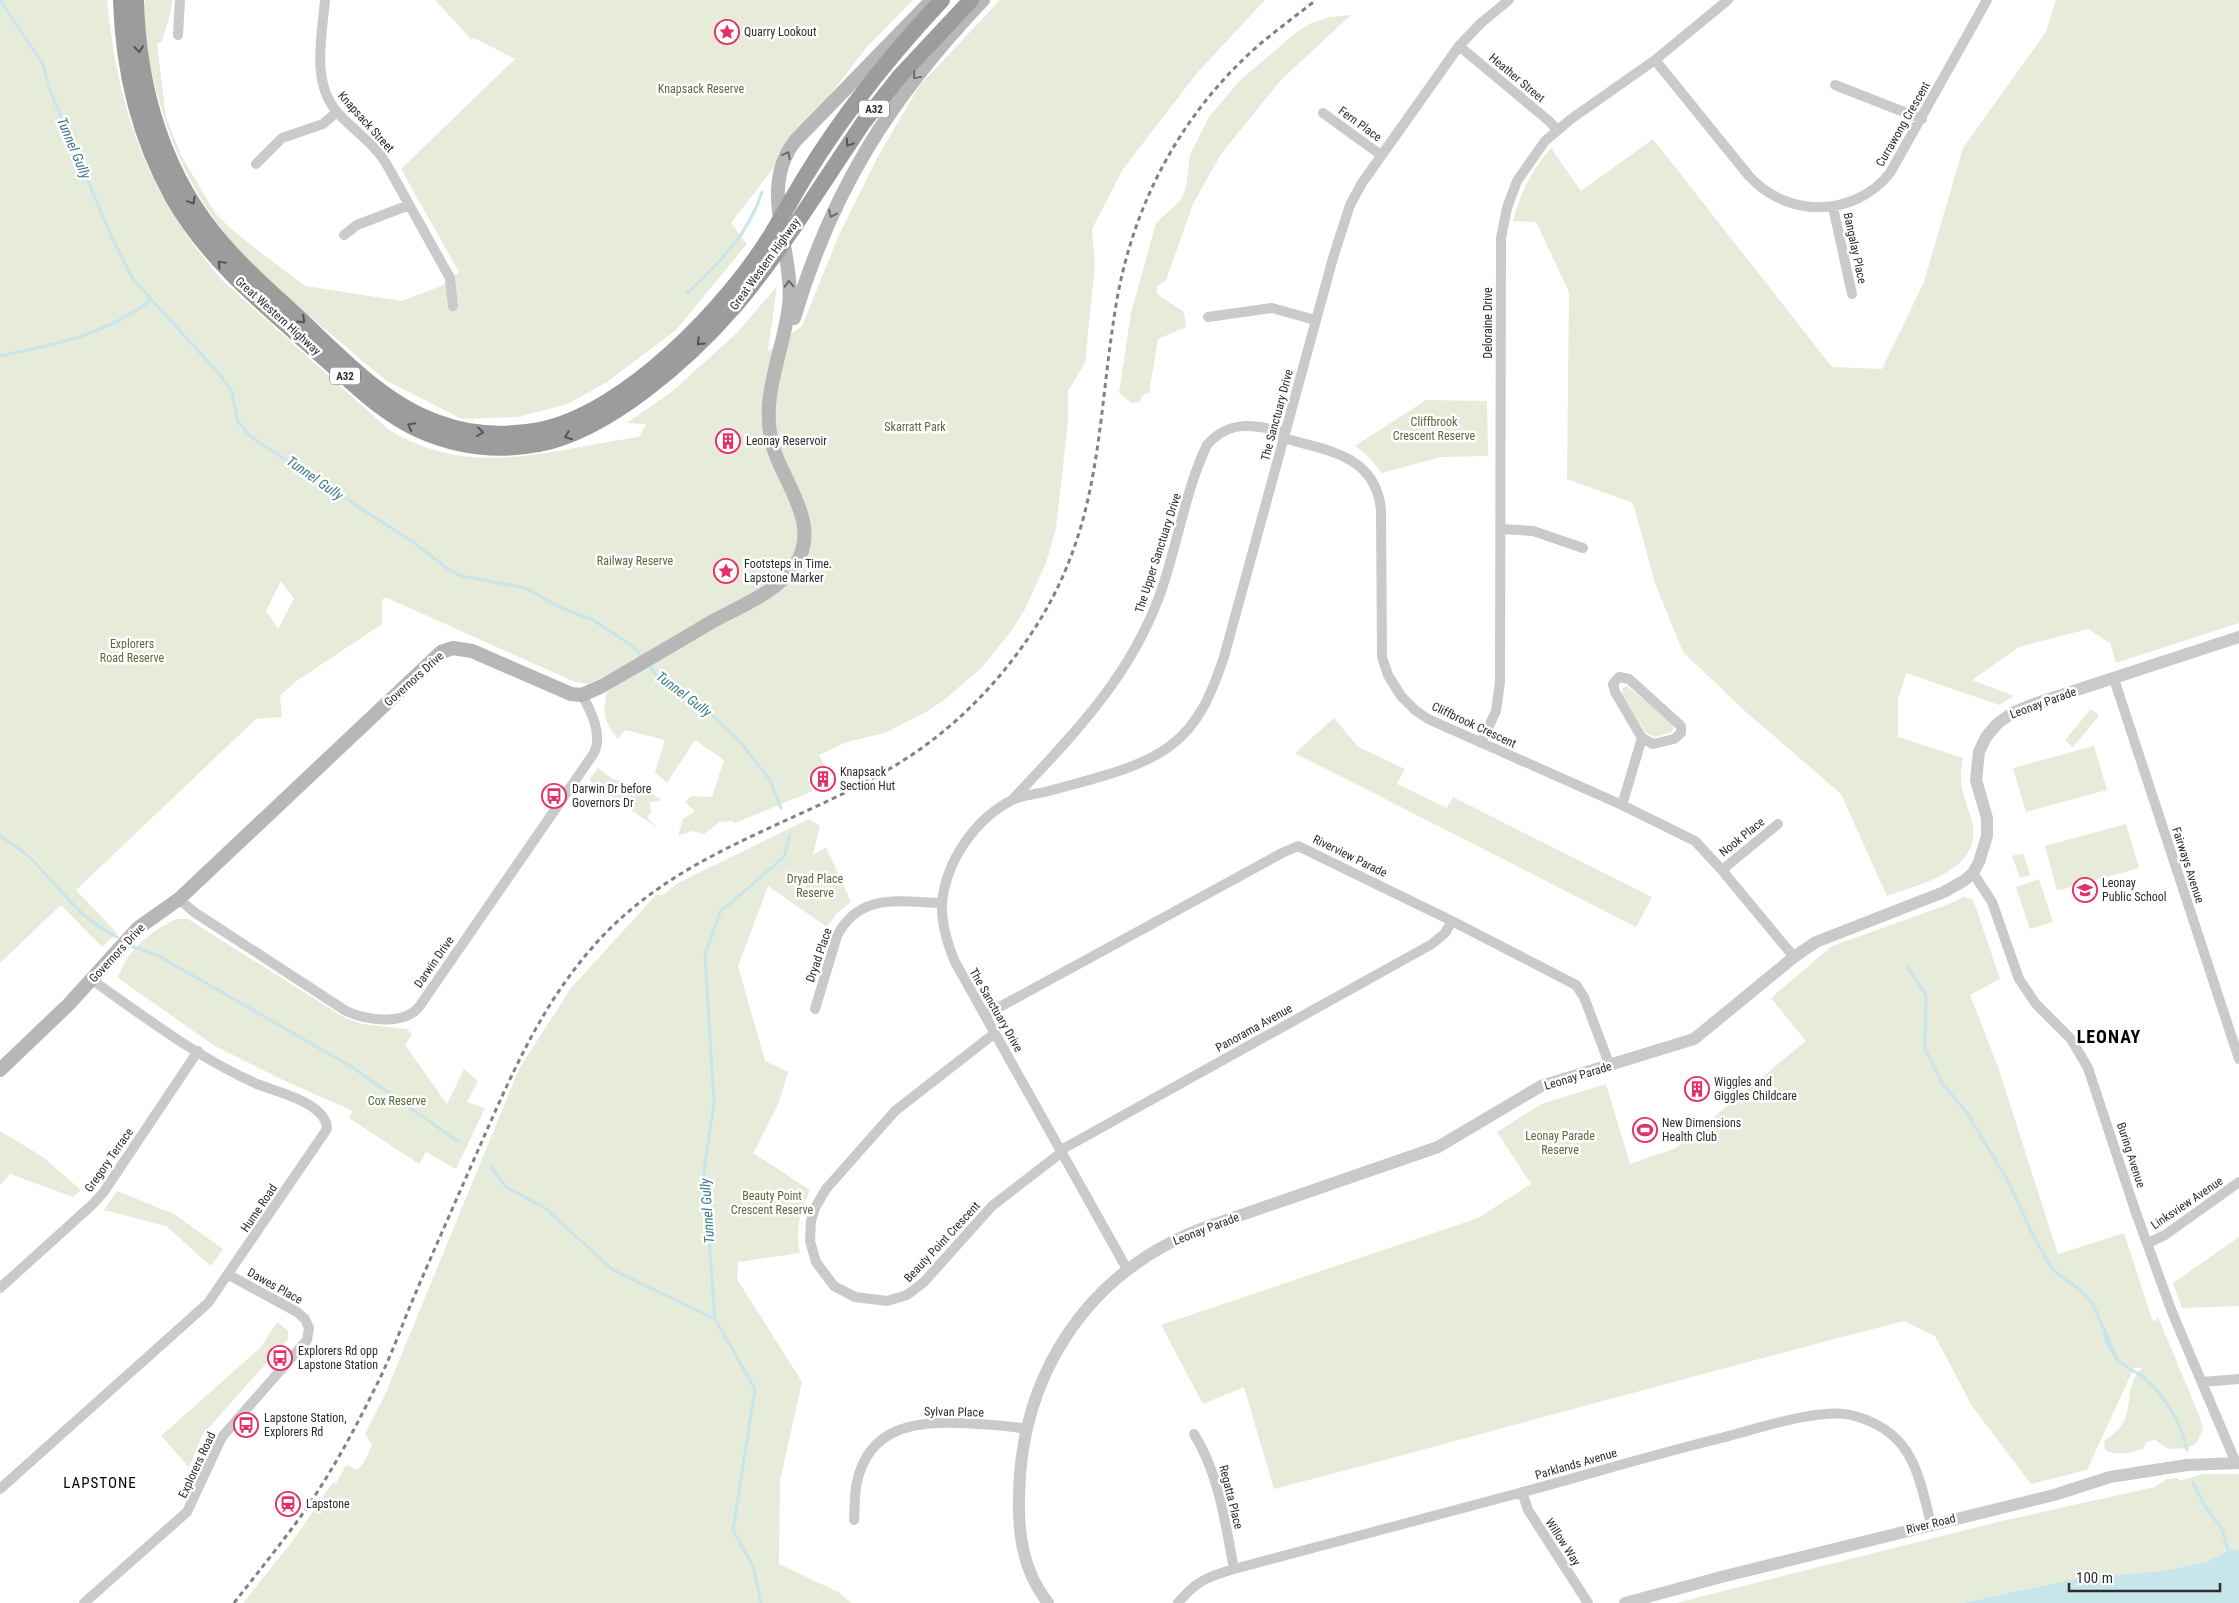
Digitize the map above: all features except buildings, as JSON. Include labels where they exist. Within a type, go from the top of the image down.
[{"type":"highway","name":"Great Western Highway","points":[[121,0],[124,51],[142,126],[163,177],[196,233],[232,275],[359,389],[400,420],[433,436],[466,445],[504,448],[560,439],[592,425],[647,388],[688,354],[734,308],[776,253],[858,131],[899,77],[971,0]]},
{"type":"highway","name":"Great Western Highway","points":[[136,0],[139,54],[154,119],[175,170],[206,223],[248,270],[370,382],[410,410],[439,424],[485,433],[519,433],[558,424],[590,411],[651,368],[693,331],[730,292],[774,230],[847,112],[880,69],[942,0]]},
{"type":"main road","points":[[582,695],[602,686],[776,584],[793,569],[802,552],[805,538],[803,519],[778,460],[770,431],[768,412],[789,299],[788,261],[778,195],[778,177],[784,160],[795,141],[932,0]]},
{"type":"main road","points":[[773,384],[812,260],[830,216],[855,166],[909,85],[983,0]]},
{"type":"main road","name":"Governors Drive","points":[[0,1070],[92,980],[138,928],[179,899],[441,652],[453,648],[472,650],[560,690],[582,695]]},
{"type":"street","points":[[178,35],[180,0]]},
{"type":"street","name":"Knapsack Street","points":[[325,0],[321,76],[326,93],[337,112],[383,158],[450,278],[453,306]]},
{"type":"street","name":"The Sanctuary Drive","points":[[1127,1269],[955,962],[946,941],[942,903],[948,876],[966,841],[986,820],[1013,800],[1049,791],[1146,760],[1176,742],[1200,714],[1210,695],[1224,657],[1315,320],[1350,205],[1381,155],[1460,46],[1481,23],[1510,0]]},
{"type":"street","name":"Deloraine Drive","points":[[1481,743],[1496,711],[1500,695],[1501,238],[1507,208],[1517,181],[1533,155],[1557,130],[1655,60],[1728,0]]},
{"type":"street","name":"Currawong Crescent","points":[[1655,60],[1749,176],[1761,188],[1795,205],[1833,207],[1860,198],[1880,184],[1895,166],[1987,0]]},
{"type":"street","name":"Heather Street","points":[[1460,46],[1549,121],[1557,130]]},
{"type":"street","points":[[1835,86],[1922,119]]},
{"type":"street","points":[[256,164],[282,138],[323,124],[337,112]]},
{"type":"street","name":"Fern Place","points":[[1323,113],[1381,155]]},
{"type":"street","points":[[344,235],[356,225],[409,205]]},
{"type":"street","name":"Bangalay Place","points":[[1833,207],[1852,294]]},
{"type":"street","points":[[1208,317],[1272,308],[1315,320]]},
{"type":"street","name":"The Upper Sanctuary Drive","points":[[1013,800],[1091,714],[1120,675],[1145,630],[1159,598],[1207,445],[1221,432],[1241,425],[1255,424],[1284,435]]},
{"type":"street","name":"Cliffbrook Crescent","points":[[1284,435],[1344,456],[1358,465],[1372,481],[1378,494],[1381,510],[1381,646],[1385,666],[1398,691],[1415,710],[1428,719],[1622,805],[1695,841],[1722,870],[1794,957]]},
{"type":"street","points":[[1501,529],[1534,531],[1583,548]]},
{"type":"street","name":"Leonay Parade","points":[[1044,1602],[1027,1566],[1020,1536],[1019,1488],[1026,1429],[1045,1374],[1073,1326],[1098,1296],[1127,1269],[1172,1242],[1198,1230],[1438,1147],[1537,1088],[1610,1066],[1698,1036],[1794,957],[1816,942],[1840,931],[1944,892],[1973,873],[1984,849],[1987,830],[1987,818],[1976,780],[1976,765],[1979,752],[1990,732],[2003,718],[2018,710],[2239,637]]},
{"type":"street","points":[[1622,805],[1642,738],[1615,692],[1614,684],[1619,677],[1629,679],[1682,726],[1681,733],[1674,739],[1653,744],[1642,738]]},
{"type":"street","name":"Fairways Avenue","points":[[2114,679],[2239,1059]]},
{"type":"street","name":"Darwin Drive","points":[[179,899],[194,912],[346,1011],[375,1019],[411,1014],[419,1007],[594,753],[596,742],[594,721],[582,695]]},
{"type":"street","points":[[1040,771],[1042,782],[1049,791]]},
{"type":"street","name":"Nook Place","points":[[1722,870],[1778,824]]},
{"type":"street","name":"Riverview Parade","points":[[985,1015],[1298,846],[1452,920],[1579,988],[1610,1066]]},
{"type":"street","name":"Buring Avenue","points":[[1973,873],[1992,902],[2019,979],[2036,1004],[2071,1039],[2088,1068],[2172,1312],[2237,1463]]},
{"type":"street","name":"Dryad Place","points":[[815,1009],[837,936],[842,926],[857,911],[866,905],[884,902],[942,903]]},
{"type":"street","name":"Panorama Avenue","points":[[1062,1151],[1432,944],[1445,933],[1452,920]]},
{"type":"street","name":"Hume Road","points":[[0,1489],[204,1307],[228,1275],[325,1133],[327,1127],[323,1116],[314,1107],[245,1078],[198,1051],[92,980]]},
{"type":"street","name":"Beauty Point Crescent","points":[[995,1033],[980,1042],[895,1111],[826,1189],[815,1208],[810,1228],[811,1247],[816,1262],[834,1286],[856,1297],[886,1301],[907,1295],[924,1282],[992,1206],[1062,1151]]},
{"type":"street","name":"Gregory Terrace","points":[[0,1288],[94,1204],[198,1051]]},
{"type":"street","name":"Linksview Avenue","points":[[2148,1243],[2165,1235],[2239,1182]]},
{"type":"street","name":"Dawes Place","points":[[228,1275],[297,1312],[307,1322]]},
{"type":"street","name":"Explorers Road","points":[[84,1603],[187,1512],[222,1437],[306,1342],[309,1330],[307,1322]]},
{"type":"street","points":[[2202,1382],[2239,1379]]},
{"type":"street","name":"Parklands Avenue","points":[[1178,1603],[1191,1588],[1204,1578],[1234,1569],[1659,1454],[1803,1418],[1842,1413],[1859,1417],[1879,1426],[1895,1437],[1907,1450],[1916,1468],[1931,1524]]},
{"type":"street","name":"Sylvan Place","points":[[854,1520],[855,1489],[861,1468],[873,1449],[891,1433],[910,1425],[932,1422],[1006,1426],[1026,1429]]},
{"type":"street","name":"Regatta Place","points":[[1194,1434],[1209,1460],[1221,1501],[1234,1569]]},
{"type":"street","name":"River Road","points":[[1625,1603],[1931,1524],[2054,1495],[2110,1477],[2187,1465],[2237,1463]]},
{"type":"street","name":"Willow Way","points":[[1522,1492],[1528,1510],[1588,1603]]},
{"type":"green space","points":[[0,0],[107,0],[119,79],[141,151],[156,184],[175,217],[197,249],[223,281],[388,429],[419,445],[450,454],[481,458],[543,453],[639,437],[646,424],[627,423],[670,393],[738,332],[777,286],[768,351],[802,326],[839,235],[877,158],[920,85],[1000,0],[1265,0],[1197,73],[1123,169],[1092,229],[1095,264],[1085,363],[1068,391],[1068,422],[1056,528],[1046,563],[1025,609],[1012,630],[983,666],[944,700],[926,712],[885,733],[847,742],[819,755],[825,767],[807,779],[813,791],[735,823],[731,820],[728,822],[721,821],[704,834],[692,831],[678,836],[683,819],[695,811],[685,802],[691,796],[712,797],[724,760],[695,740],[667,783],[655,772],[665,740],[625,730],[618,739],[605,717],[605,699],[607,692],[639,673],[630,663],[588,684],[575,682],[385,597],[382,600],[382,624],[295,682],[280,696],[282,717],[256,719],[76,890],[117,933],[102,947],[61,905],[0,963]],"holes":[[[281,581],[294,599],[278,629],[266,611]]]},
{"type":"green space","name":"Knapsack Reserve","points":[[145,0],[172,0],[171,11],[162,41],[157,44],[166,117],[181,155],[215,213],[230,228],[305,286],[402,301],[441,286],[459,272],[401,169],[515,59],[474,38],[472,40],[435,0],[913,0],[866,48],[731,223],[747,244],[676,330],[607,382],[568,404],[517,417],[462,419],[387,381],[266,278],[235,246],[220,227],[193,185],[172,140],[164,117],[146,47],[144,24]]},
{"type":"green space","points":[[2056,0],[2239,0],[2239,623],[2116,663],[2110,643],[2088,629],[2019,647],[1972,680],[2014,696],[1999,705],[1906,673],[1898,700],[1898,737],[1963,758],[1962,787],[1973,833],[1970,849],[1962,861],[1949,871],[1934,879],[1887,896],[1841,794],[1746,712],[1683,652],[1655,583],[1633,503],[1567,479],[1569,292],[1536,222],[1513,221],[1527,182],[1551,148],[1581,191],[1653,139],[1832,367],[1882,369],[1924,282],[1963,148],[2046,32]]},
{"type":"green space","points":[[1351,15],[1281,80],[1221,154],[1193,204],[1166,280],[1157,286],[1157,294],[1184,312],[1186,327],[1158,339],[1149,393],[1144,394],[1139,402],[1132,403],[1119,393],[1131,313],[1156,223],[1180,201],[1186,188],[1190,155],[1209,117],[1240,80],[1298,31],[1311,23],[1330,17]]},
{"type":"green space","name":"Cliffbrook Crescent Reserve","points":[[1426,400],[1487,401],[1488,456],[1441,457],[1382,473],[1369,457],[1355,446]]},
{"type":"green space","points":[[1627,686],[1674,725],[1672,732],[1656,737],[1646,733],[1622,694],[1623,688]]},
{"type":"green space","points":[[2091,709],[2099,716],[2073,747],[2065,740]]},
{"type":"green space","points":[[1334,718],[1358,747],[1405,769],[1397,784],[1447,808],[1453,797],[1652,897],[1636,927],[1295,753]]},
{"type":"green space","points":[[2094,746],[2107,790],[2026,812],[2013,768]]},
{"type":"green space","points":[[598,768],[611,778],[660,798],[661,801],[650,802],[651,813],[647,817],[657,828],[589,780]]},
{"type":"green space","points":[[809,819],[820,826],[813,855],[826,847],[851,902],[837,913],[827,927],[768,886],[738,966],[765,1061],[788,1072],[778,1105],[753,1153],[810,1190],[799,1221],[800,1253],[738,1262],[737,1279],[802,1382],[780,1481],[779,1564],[838,1592],[852,1603],[243,1603],[294,1539],[333,1482],[336,1484],[346,1465],[357,1470],[364,1462],[372,1445],[365,1434],[385,1395],[519,1069],[571,988],[656,895],[663,895],[678,883]]},
{"type":"green space","points":[[2126,824],[2139,868],[2057,891],[2045,846]]},
{"type":"green space","points":[[2023,853],[2030,875],[2020,878],[2012,856]]},
{"type":"green space","points":[[2039,879],[2053,922],[2030,929],[2016,887]]},
{"type":"green space","name":"Leonay Parade Reserve","points":[[1964,897],[1972,899],[1975,905],[2000,979],[1970,995],[1998,1067],[2058,1254],[2124,1233],[2152,1319],[2154,1322],[2158,1317],[2199,1415],[2203,1429],[2196,1444],[2186,1448],[2168,1449],[2155,1440],[2147,1442],[2143,1449],[2129,1453],[2114,1453],[2105,1450],[2104,1441],[2119,1429],[2125,1419],[2131,1386],[2142,1368],[2134,1368],[2087,1470],[2031,1484],[1972,1406],[1935,1336],[1904,1321],[1274,1489],[1244,1387],[1203,1404],[1161,1325],[1478,1218],[1531,1184],[1497,1132],[1541,1104],[1606,1084],[1630,1164],[1676,1148],[1806,1041],[1771,998],[1832,946]]},
{"type":"green space","name":"Cox Reserve","points":[[177,919],[188,919],[345,1018],[363,1024],[407,1029],[412,1034],[405,1045],[447,1104],[464,1069],[478,1081],[467,1102],[485,1108],[456,1169],[426,1152],[419,1164],[349,1118],[353,1111],[285,1081],[213,1045],[117,977],[126,959],[138,945],[163,926]]},
{"type":"green space","points":[[0,1131],[43,1157],[81,1190],[73,1197],[10,1174],[0,1185]]},
{"type":"green space","points":[[117,1191],[174,1214],[223,1249],[211,1266],[166,1226],[104,1210]]},
{"type":"green space","points":[[2239,1237],[2239,1306],[2182,1308],[2173,1283]]},
{"type":"green space","points":[[277,1322],[288,1331],[288,1339],[203,1434],[189,1467],[161,1436],[261,1347]]},
{"type":"green space","points":[[2203,1474],[2239,1474],[2239,1550],[2231,1549],[2206,1562],[2162,1571],[2079,1578],[1962,1603],[1676,1603],[2002,1521],[2155,1487],[2167,1479],[2177,1478],[2179,1481]]},
{"type":"water","points":[[2105,1327],[2118,1357],[2116,1361],[2105,1342],[2102,1328]]},
{"type":"water","points":[[2231,1549],[2239,1550],[2239,1603],[1962,1603],[2079,1578],[2162,1571],[2206,1562]]},
{"type":"waterway","name":"Tunnel Gully","points":[[0,0],[43,64],[49,88],[111,236],[133,279],[220,375],[232,391],[237,420],[249,435],[413,542],[448,569],[461,576],[526,588],[559,607],[593,620],[634,647],[642,657]]},
{"type":"waterway","points":[[687,293],[721,259],[741,235],[762,192]]},
{"type":"waterway","points":[[0,356],[79,337],[115,322],[151,300]]},
{"type":"waterway","name":"Tunnel Gully","points":[[648,664],[656,675],[710,713],[741,743],[770,780],[781,808]]},
{"type":"waterway","name":"Tunnel Gully","points":[[761,1603],[753,1566],[733,1530],[755,1389],[715,1319],[704,1171],[714,1103],[705,955],[720,912],[784,857],[790,835]]},
{"type":"waterway","points":[[0,836],[28,856],[91,921],[117,937]]},
{"type":"waterway","points":[[131,946],[157,955],[352,1067],[459,1142]]},
{"type":"waterway","points":[[1907,966],[1926,995],[1925,1049],[1943,1084],[1967,1113],[2008,1181],[2034,1237],[2052,1269],[2081,1291],[2093,1304],[2104,1330]]},
{"type":"waterway","points":[[491,1167],[506,1187],[545,1208],[613,1270],[715,1319]]},
{"type":"waterway","points":[[2115,1356],[2125,1366],[2151,1384],[2165,1401],[2177,1420],[2187,1450]]},
{"type":"waterway","points":[[2193,1483],[2206,1508],[2222,1529],[2229,1553]]},
{"type":"railway","points":[[234,1603],[307,1507],[328,1475],[365,1409],[496,1109],[518,1063],[555,997],[585,956],[617,922],[651,894],[688,870],[726,849],[844,793],[884,772],[927,745],[983,694],[1031,634],[1055,594],[1072,554],[1084,514],[1093,474],[1116,305],[1124,267],[1148,196],[1165,162],[1207,99],[1260,44],[1316,0]]},
{"type":"place","name":"Quarry Lookout","points":[[727,32]]},
{"type":"place","name":"Leonay Reservoir","points":[[728,441]]},
{"type":"place","name":"Footsteps in Time. Lapstone Marker","points":[[726,571]]},
{"type":"place","name":"Knapsack Section Hut","points":[[823,779]]},
{"type":"place","name":"Darwin Dr before Governors Dr","points":[[554,796]]},
{"type":"place","name":"Leonay Public School","points":[[2085,890]]},
{"type":"place","name":"Wiggles and Giggles Childcare","points":[[1697,1089]]},
{"type":"place","name":"New Dimensions Health Club","points":[[1645,1130]]},
{"type":"place","name":"Explorers Rd opp Lapstone Station","points":[[280,1358]]},
{"type":"place","name":"Lapstone Station, Explorers Rd","points":[[246,1425]]},
{"type":"place","name":"Lapstone","points":[[288,1504]]},
{"type":"district","name":"LEONAY","points":[[2109,1036]]},
{"type":"district","name":"LAPSTONE","points":[[100,1483]]},
{"type":"park label","name":"Skarratt Park","points":[[915,427]]},
{"type":"park label","name":"Railway Reserve","points":[[635,561]]},
{"type":"park label","name":"Explorers Road Reserve","points":[[132,651]]},
{"type":"park label","name":"Dryad Place Reserve","points":[[815,886]]},
{"type":"park label","name":"Beauty Point Crescent Reserve","points":[[772,1203]]}]
